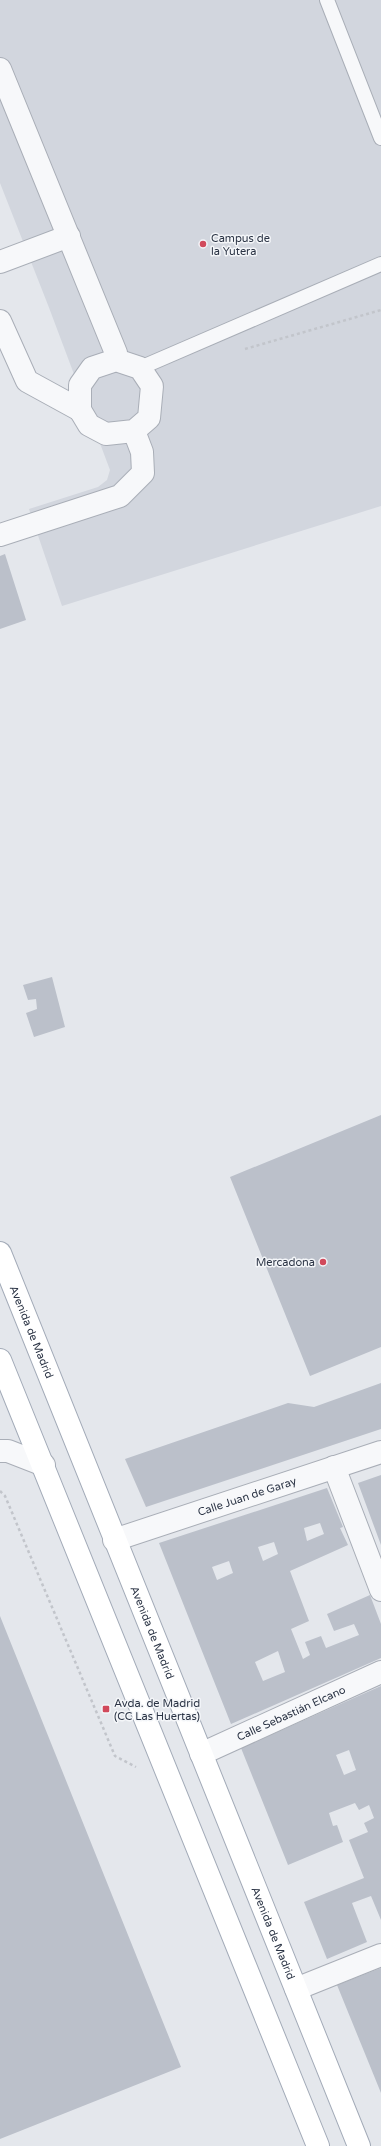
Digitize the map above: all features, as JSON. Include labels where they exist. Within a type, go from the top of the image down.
[{"type":"main road","name":"Avenida de Madrid","points":[[0,1253],[65,1412],[114,1540],[359,2146]]},
{"type":"main road","points":[[0,1360],[44,1465],[318,2146]]},
{"type":"street","points":[[0,69],[116,353],[116,360]]},
{"type":"street","points":[[0,262],[69,236]]},
{"type":"street","points":[[0,321],[27,381],[80,410],[89,425],[106,434],[134,431],[149,418],[152,386],[140,368],[116,360],[92,368],[80,385],[80,410]]},
{"type":"street","points":[[0,535],[120,496],[143,473],[142,452],[134,431]]},
{"type":"street","points":[[0,1451],[8,1451],[44,1465]]},
{"type":"street","name":"Calle Juan de Garay","points":[[114,1540],[381,1452]]},
{"type":"street","points":[[334,1467],[381,1590]]},
{"type":"street","name":"Calle Sebastián Elcano","points":[[201,1754],[381,1672]]},
{"type":"street","points":[[296,1989],[381,1955]]},
{"type":"lane","points":[[327,0],[381,138]]},
{"type":"lane","points":[[140,368],[381,264]]},
{"type":"path","points":[[0,1491],[5,1496],[115,1756],[141,1771]]},
{"type":"shaded area","name":"Campus de la Yutera","points":[[0,0],[381,0],[381,506],[62,606],[29,509],[98,487],[107,480],[110,470],[0,183]]},
{"type":"building","points":[[5,554],[26,620],[0,629],[0,556]]},
{"type":"building","points":[[52,977],[65,1027],[34,1037],[26,1013],[37,1009],[36,999],[28,1000],[23,985]]},
{"type":"building","name":"Mercadona","points":[[381,1115],[381,1347],[310,1376],[230,1177]]},
{"type":"building","points":[[381,1383],[381,1429],[146,1507],[125,1459],[288,1403],[314,1407]]},
{"type":"building","points":[[381,1475],[381,1545],[358,1483]]},
{"type":"building","points":[[327,1488],[343,1527],[340,1528],[348,1545],[290,1571],[309,1621],[291,1629],[303,1659],[310,1655],[305,1642],[321,1636],[326,1648],[359,1635],[354,1624],[334,1631],[327,1614],[370,1595],[381,1624],[381,1658],[231,1724],[159,1543]],"holes":[[[320,1523],[324,1534],[307,1541],[304,1528]],[[274,1542],[278,1554],[263,1561],[258,1547]],[[229,1561],[233,1573],[217,1580],[212,1567]],[[278,1651],[285,1672],[263,1681],[255,1662]]]},
{"type":"building","points":[[0,1616],[181,2067],[0,2139]]},
{"type":"building","points":[[381,1686],[381,1920],[371,1896],[352,1903],[367,1942],[327,1959],[304,1902],[364,1878],[349,1840],[368,1832],[364,1823],[374,1818],[369,1805],[359,1810],[355,1803],[329,1813],[333,1826],[337,1825],[343,1842],[288,1865],[241,1748]],"holes":[[[349,1750],[356,1770],[344,1775],[336,1755]]]},
{"type":"building","points":[[381,1968],[381,2093],[337,1985]]},
{"type":"place","name":"Campus de la Yutera","points":[[203,244]]},
{"type":"place","name":"Mercadona","points":[[323,1262]]},
{"type":"place","name":"Avda. de Madrid (CC Las Huertas)","points":[[106,1709]]}]
